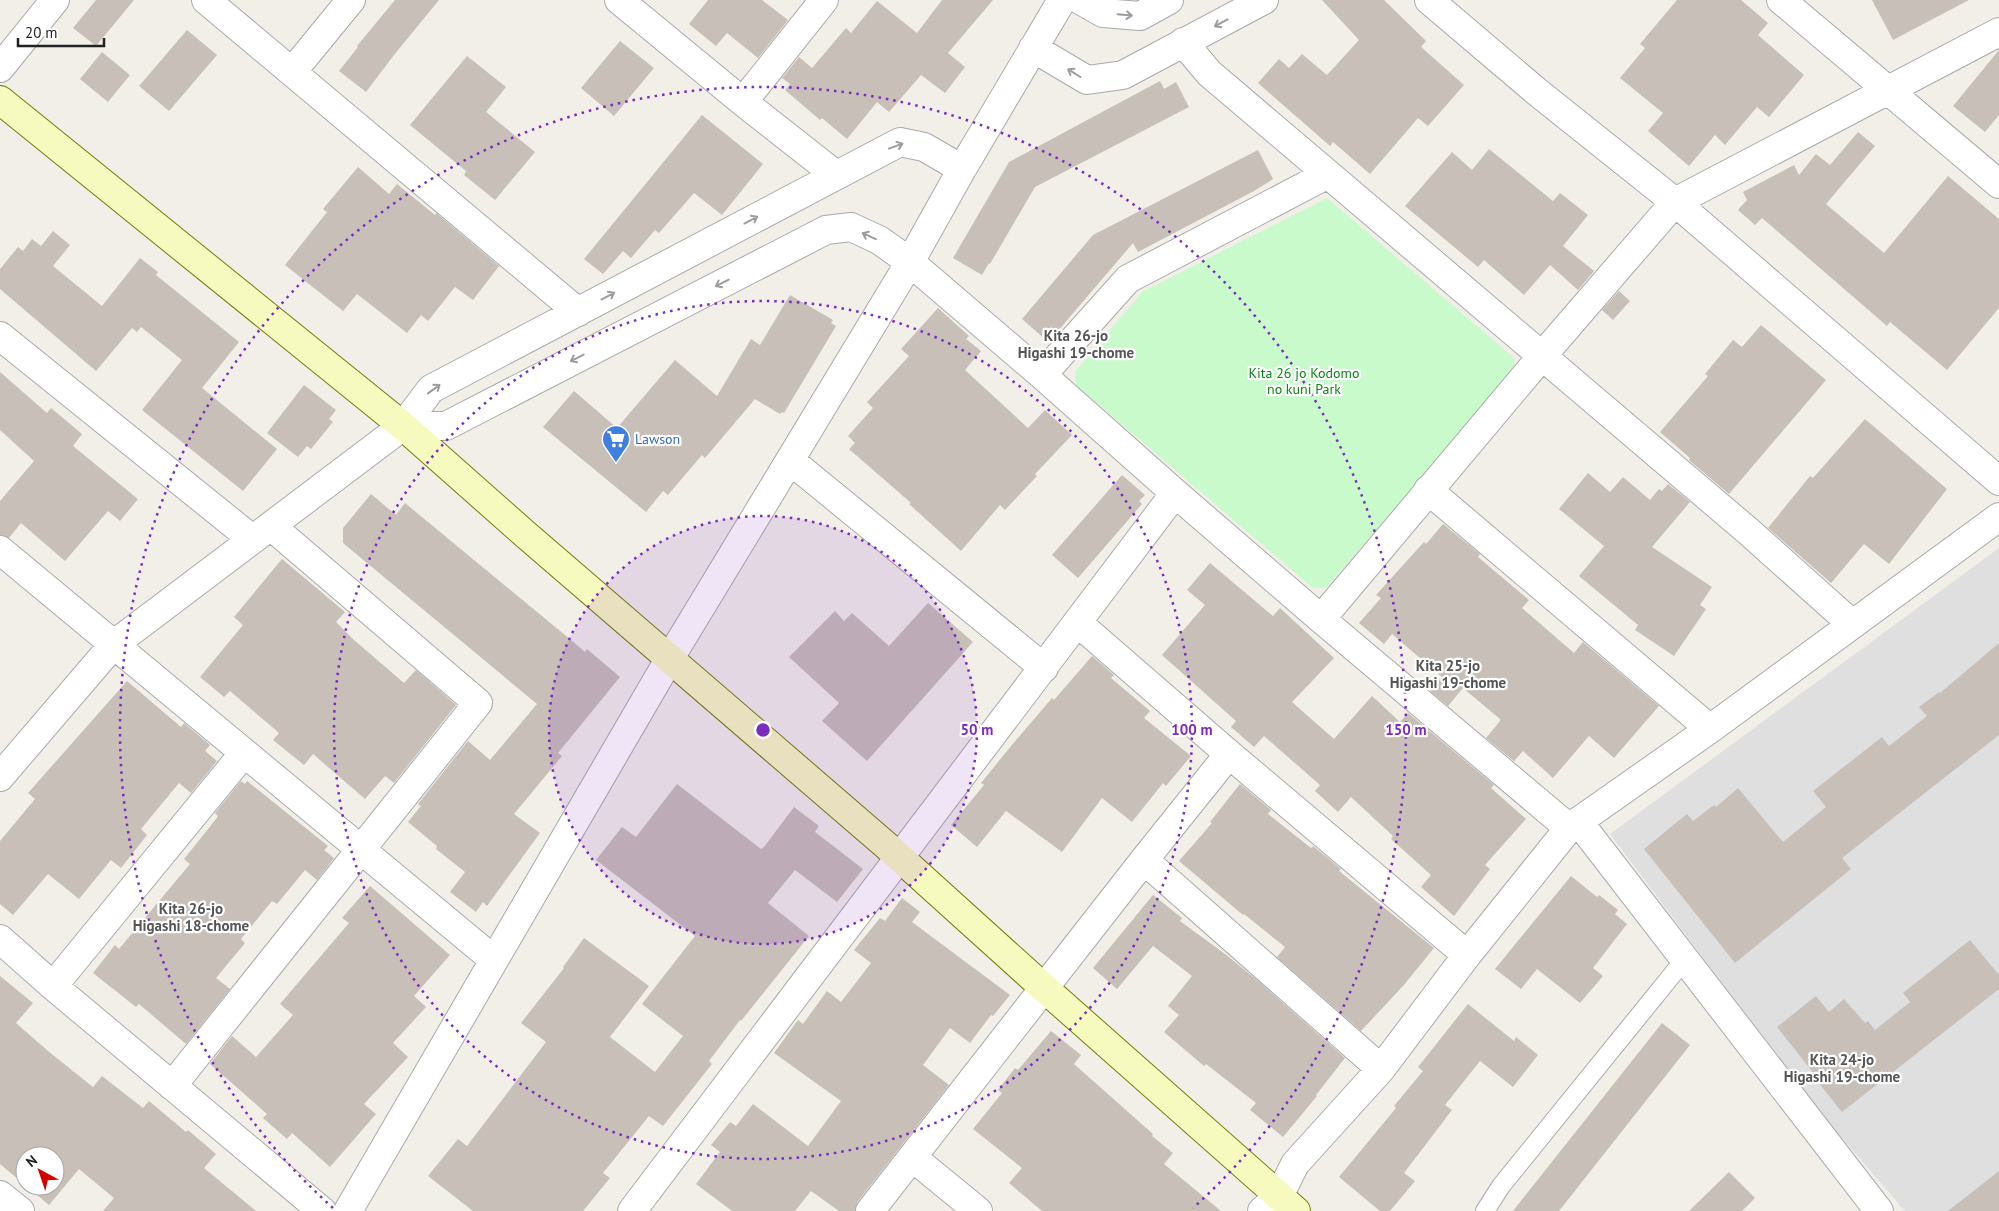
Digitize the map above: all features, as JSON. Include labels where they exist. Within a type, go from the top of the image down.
[{"type":"street","points":[[0,68],[55,0]]},
{"type":"street","points":[[206,0],[578,312]]},
{"type":"street","points":[[292,72],[351,0]]},
{"type":"street","points":[[619,0],[743,102],[836,175]]},
{"type":"street","points":[[743,102],[824,0]]},
{"type":"street","points":[[348,1211],[670,658],[910,262],[962,169],[1062,0]]},
{"type":"street","points":[[1080,0],[1103,13],[1140,16],[1169,0]]},
{"type":"street","points":[[1033,48],[1087,80],[1123,76],[1264,0]]},
{"type":"street","points":[[1429,0],[1536,91],[1676,202],[1999,481]]},
{"type":"street","points":[[1781,0],[1999,184]]},
{"type":"street","points":[[1321,619],[1542,356],[1676,202],[1999,32]]},
{"type":"street","points":[[1183,42],[1209,73],[1748,531],[1852,624]]},
{"type":"street","points":[[0,100],[403,426],[900,858],[1044,988],[1254,1172],[1279,1206]]},
{"type":"street","points":[[0,777],[114,645],[403,426],[431,389],[900,142],[924,147],[962,169]]},
{"type":"street","points":[[1042,375],[1128,278],[1328,174]]},
{"type":"street","points":[[403,426],[446,426],[826,230],[851,228],[879,240],[910,262],[1042,375],[1175,494],[1321,619],[1573,824],[1685,959],[1879,1211]]},
{"type":"street","points":[[0,336],[262,532],[478,703],[172,1086]]},
{"type":"street","points":[[791,461],[1044,668]]},
{"type":"street","points":[[1428,490],[1710,729]]},
{"type":"street","points":[[636,1210],[1175,494]]},
{"type":"street","points":[[1279,1206],[1295,1164],[1381,1068],[1467,955],[1573,824],[1710,729],[1999,518]]},
{"type":"street","points":[[0,550],[494,960]]},
{"type":"street","points":[[1078,623],[1229,754],[1467,955]]},
{"type":"street","points":[[53,986],[244,753]]},
{"type":"street","points":[[870,1211],[1229,754]]},
{"type":"street","points":[[1144,860],[1381,1068]]},
{"type":"street","points":[[0,939],[53,986],[322,1211]]},
{"type":"street","points":[[912,1157],[978,1211]]},
{"type":"street","points":[[0,1195],[20,1211]]},
{"type":"lane","points":[[1485,1211],[1501,1186],[1685,959]]},
{"type":"shaded area","points":[[1999,548],[1999,1211],[1905,1211],[1817,1109],[1610,834]]},
{"type":"green space","name":"Kita 26 jo Kodomo no kuni Park","points":[[1327,198],[1514,358],[1514,368],[1327,587],[1313,588],[1076,385],[1075,372],[1142,292]]},
{"type":"building","points":[[96,0],[134,0],[96,46],[73,28]]},
{"type":"building","points":[[395,0],[439,0],[366,92],[339,71]]},
{"type":"building","points":[[708,0],[762,0],[788,20],[758,58],[727,33],[716,46],[689,24]]},
{"type":"building","points":[[942,0],[993,0],[948,53],[965,67],[945,93],[921,75],[889,112],[877,102],[847,139],[822,118],[820,120],[785,90],[790,84],[782,78],[799,57],[812,68],[846,28],[851,33],[877,1],[917,33]]},
{"type":"building","points":[[1322,0],[1384,0],[1426,41],[1421,47],[1464,85],[1428,126],[1418,118],[1370,174],[1333,142],[1330,146],[1258,83],[1279,59],[1289,68],[1302,54],[1327,75],[1359,40]]},
{"type":"building","points":[[1677,0],[1741,0],[1768,23],[1758,35],[1804,75],[1769,117],[1757,107],[1725,145],[1715,135],[1689,166],[1648,131],[1663,113],[1620,78],[1645,48],[1640,44]]},
{"type":"building","points":[[1872,0],[1969,0],[1893,40]]},
{"type":"building","points":[[187,30],[217,55],[169,111],[139,86]]},
{"type":"building","points":[[620,41],[654,68],[614,116],[581,88]]},
{"type":"building","points":[[1999,50],[1999,115],[1985,132],[1953,106]]},
{"type":"building","points":[[102,52],[130,75],[108,102],[80,79]]},
{"type":"building","points":[[467,56],[506,87],[486,112],[535,152],[495,200],[464,175],[466,171],[410,125]]},
{"type":"building","points":[[1160,81],[1164,89],[1176,82],[1189,107],[1035,187],[982,275],[953,258],[1009,162]]},
{"type":"building","points":[[702,115],[763,164],[722,215],[694,193],[659,233],[655,230],[631,258],[623,251],[603,274],[584,259]]},
{"type":"building","points":[[1858,132],[1875,146],[1826,204],[1884,253],[1948,176],[1999,219],[1999,308],[1947,370],[1890,322],[1887,326],[1762,218],[1755,225],[1738,210],[1747,200],[1743,192],[1794,165],[1799,175],[1816,154],[1830,165]]},
{"type":"building","points":[[1489,149],[1553,201],[1560,193],[1588,215],[1563,246],[1594,271],[1578,290],[1550,265],[1524,295],[1484,260],[1478,267],[1405,206],[1452,152],[1472,170]]},
{"type":"building","points":[[1258,150],[1273,179],[1254,191],[1138,252],[1133,243],[1057,332],[1047,341],[1022,319],[1093,235]]},
{"type":"building","points":[[358,167],[389,194],[397,184],[435,215],[436,213],[499,266],[473,300],[455,287],[428,321],[421,315],[407,333],[357,294],[343,311],[285,265],[327,212],[323,209]]},
{"type":"building","points":[[53,231],[70,245],[53,266],[102,306],[140,258],[158,272],[156,275],[239,342],[202,388],[277,449],[243,491],[142,410],[182,360],[141,327],[137,332],[132,328],[96,371],[0,289],[0,269],[18,247],[23,251],[32,239],[41,246]]},
{"type":"building","points":[[1619,291],[1630,301],[1613,320],[1602,310]]},
{"type":"building","points":[[790,295],[833,320],[831,323],[836,326],[784,413],[780,414],[755,399],[705,458],[702,455],[668,495],[663,491],[646,512],[543,427],[574,391],[617,428],[675,360],[717,396],[751,339],[760,345]]},
{"type":"building","points":[[938,308],[969,336],[966,339],[981,351],[965,370],[1028,428],[1045,410],[1072,435],[1035,474],[1037,476],[1005,510],[1000,505],[961,551],[909,504],[911,503],[849,449],[855,443],[848,436],[873,408],[867,402],[909,356],[901,349]]},
{"type":"building","points":[[1761,325],[1826,380],[1729,494],[1660,432],[1708,376],[1705,374],[1733,340],[1742,347]]},
{"type":"building","points":[[0,372],[47,413],[51,408],[82,434],[73,446],[138,499],[120,521],[108,511],[65,561],[21,523],[9,538],[0,535],[0,501],[34,461],[0,430]]},
{"type":"building","points":[[304,385],[336,410],[329,419],[333,422],[311,449],[307,446],[298,457],[267,433]]},
{"type":"building","points":[[1865,419],[1947,489],[1889,564],[1864,544],[1831,583],[1768,528],[1810,476],[1813,478]]},
{"type":"building","points":[[1588,473],[1610,492],[1623,477],[1650,500],[1659,489],[1662,491],[1668,484],[1690,502],[1652,547],[1712,587],[1700,605],[1706,609],[1674,656],[1635,630],[1638,625],[1579,576],[1604,546],[1559,509]]},
{"type":"building","points":[[1122,475],[1145,495],[1139,501],[1142,504],[1078,578],[1052,555]]},
{"type":"building","points":[[371,494],[396,515],[405,503],[585,652],[587,649],[620,677],[558,753],[562,756],[514,814],[540,833],[487,906],[483,902],[476,912],[450,892],[465,872],[436,849],[437,846],[408,822],[421,806],[418,804],[468,741],[490,760],[537,704],[343,543],[343,528]]},
{"type":"building","points":[[1443,524],[1480,554],[1478,557],[1529,600],[1522,608],[1574,653],[1583,642],[1659,706],[1614,758],[1589,736],[1553,778],[1523,751],[1514,761],[1486,738],[1500,719],[1463,688],[1448,706],[1430,691],[1442,677],[1392,634],[1384,644],[1359,623],[1381,598],[1376,595]]},
{"type":"building","points":[[282,559],[345,612],[336,622],[404,683],[416,670],[456,705],[394,783],[385,776],[365,799],[313,754],[304,765],[273,740],[279,733],[230,691],[224,697],[200,677],[243,625],[234,617]]},
{"type":"building","points":[[1210,563],[1273,616],[1280,608],[1334,658],[1292,702],[1334,739],[1372,696],[1400,722],[1408,713],[1494,785],[1491,788],[1526,819],[1485,865],[1490,869],[1454,916],[1421,887],[1431,875],[1391,839],[1393,836],[1351,797],[1338,812],[1315,791],[1320,785],[1264,736],[1254,747],[1231,727],[1236,721],[1162,655],[1205,605],[1187,590]]},
{"type":"building","points":[[928,603],[973,642],[867,761],[822,721],[839,703],[789,657],[835,611],[844,621],[852,613],[889,646]]},
{"type":"building","points":[[1999,643],[1999,735],[1842,858],[1851,869],[1735,963],[1644,849],[1687,814],[1693,821],[1714,805],[1716,807],[1738,788],[1783,842],[1826,807],[1813,791],[1882,737],[1889,746],[1927,716],[1919,707],[1940,693]]},
{"type":"building","points":[[1092,656],[1114,675],[1111,678],[1150,711],[1144,718],[1191,756],[1166,786],[1163,783],[1132,822],[1102,798],[1062,852],[1006,811],[977,847],[951,825],[984,785],[981,783],[1011,746],[1052,698],[1054,700]]},
{"type":"building","points":[[127,681],[181,727],[184,723],[210,745],[205,751],[217,761],[191,793],[179,783],[141,829],[147,835],[121,868],[111,860],[79,899],[48,874],[13,915],[0,904],[0,841],[35,799],[28,793]]},
{"type":"building","points":[[241,781],[245,784],[247,781],[328,846],[324,850],[334,858],[317,880],[305,870],[277,904],[272,901],[241,939],[245,943],[216,978],[230,989],[186,1044],[139,1004],[136,1007],[93,973],[115,945],[119,949],[190,864],[184,859],[216,819],[218,816],[215,813]]},
{"type":"building","points":[[677,784],[761,849],[794,807],[819,826],[815,832],[863,869],[837,902],[795,870],[768,903],[809,936],[740,1020],[709,1061],[712,1064],[663,1126],[649,1116],[603,1173],[610,1178],[583,1211],[473,1211],[428,1176],[458,1139],[467,1146],[546,1042],[521,1023],[564,968],[584,938],[649,986],[610,1037],[655,1072],[683,1036],[642,1004],[695,936],[596,860],[622,827],[636,837]]},
{"type":"building","points":[[1240,784],[1271,810],[1268,814],[1311,848],[1313,846],[1341,869],[1339,871],[1434,948],[1403,986],[1361,1031],[1277,957],[1285,947],[1243,915],[1179,861],[1212,823],[1210,822]]},
{"type":"building","points":[[1571,876],[1597,897],[1599,895],[1618,910],[1615,914],[1627,924],[1593,968],[1603,976],[1580,1003],[1537,969],[1521,989],[1495,969]]},
{"type":"building","points":[[370,886],[450,955],[414,996],[426,1007],[393,1043],[408,1057],[364,1104],[376,1114],[330,1167],[292,1133],[287,1139],[263,1118],[267,1114],[210,1064],[232,1036],[256,1057],[293,1015],[280,1004],[349,923],[342,918]]},
{"type":"building","points":[[1153,895],[1182,918],[1180,921],[1258,981],[1345,1058],[1283,1137],[1250,1110],[1256,1103],[1206,1064],[1204,1066],[1164,1032],[1179,1015],[1168,1006],[1192,976],[1153,946],[1117,989],[1093,968]]},
{"type":"building","points":[[902,898],[920,912],[912,922],[1010,995],[993,1016],[991,1015],[970,1043],[950,1028],[923,1065],[949,1085],[858,1201],[855,1211],[839,1211],[811,1191],[795,1211],[732,1211],[696,1184],[720,1152],[711,1145],[730,1122],[736,1126],[753,1104],[808,1146],[841,1101],[774,1053],[798,1020],[803,1024],[827,991],[841,1002],[871,963],[854,950],[880,918],[885,921]]},
{"type":"building","points":[[1970,940],[1999,975],[1999,989],[1842,1112],[1777,1027],[1816,996],[1829,1012],[1844,999],[1865,1023],[1868,1021],[1875,1030],[1910,1002],[1903,993]]},
{"type":"building","points":[[0,976],[33,1003],[16,1023],[93,1087],[102,1076],[143,1108],[149,1101],[186,1132],[188,1130],[216,1154],[204,1168],[256,1211],[103,1211],[114,1198],[79,1169],[65,1186],[65,1146],[15,1146],[15,1177],[0,1164]]},
{"type":"building","points":[[1468,1004],[1514,1041],[1516,1037],[1538,1055],[1513,1087],[1480,1061],[1445,1105],[1452,1110],[1404,1173],[1415,1181],[1390,1211],[1380,1211],[1339,1177],[1396,1108],[1394,1106],[1423,1071],[1418,1067]]},
{"type":"building","points":[[1662,1023],[1690,1045],[1559,1211],[1513,1211]]},
{"type":"building","points":[[1051,1031],[1081,1055],[1074,1064],[1173,1153],[1164,1164],[1221,1211],[1042,1211],[1009,1183],[1022,1168],[973,1129],[1002,1093],[998,1090],[1015,1068],[1018,1070]]},
{"type":"building","points":[[1999,1171],[1999,1211],[1948,1211]]},
{"type":"building","points":[[1729,1172],[1755,1198],[1742,1211],[1689,1211]]},
{"type":"building","points":[[39,1196],[56,1196],[49,1205]]},
{"type":"place","name":"Lawson","points":[[616,463]]},
{"type":"district","name":"Kita 26-jo Higashi 19-chome","points":[[1076,344]]},
{"type":"district","name":"Kita 25-jo Higashi 19-chome","points":[[1448,674]]},
{"type":"district","name":"Kita 26-jo Higashi 18-chome","points":[[191,916]]},
{"type":"district","name":"Kita 24-jo Higashi 19-chome","points":[[1842,1068]]}]
